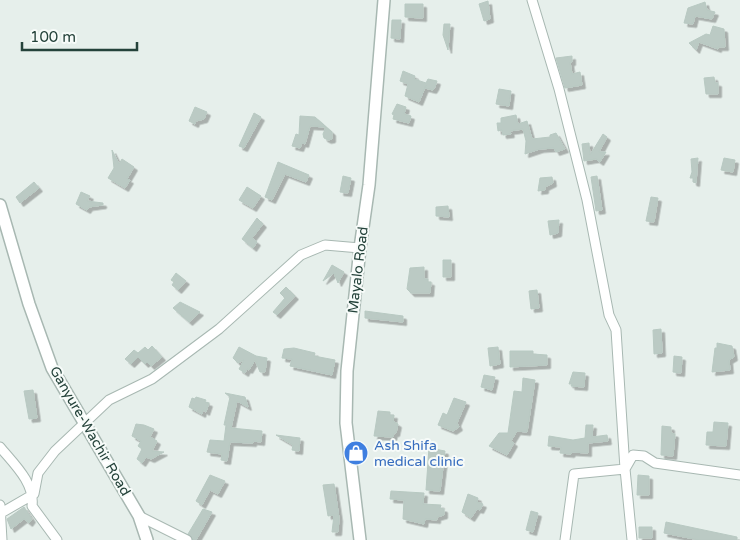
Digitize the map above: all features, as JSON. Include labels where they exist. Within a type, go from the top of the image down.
[{"type":"street","name":"Mayalo Road","points":[[360,540],[346,423],[347,371],[369,184],[384,0]]},
{"type":"street","points":[[532,0],[559,89],[587,200],[609,315],[616,330],[625,469],[632,540]]},
{"type":"street","name":"Ganyure-Wachir Road","points":[[0,205],[29,304],[52,368],[139,516],[147,540]]},
{"type":"street","points":[[57,540],[32,506],[38,473],[56,451],[84,424],[109,400],[152,379],[219,329],[301,255],[326,245],[360,248]]},
{"type":"street","points":[[0,447],[24,477],[34,494]]},
{"type":"street","points":[[625,469],[633,455],[655,463],[740,475]]},
{"type":"street","points":[[565,540],[574,474],[625,469]]},
{"type":"street","points":[[2,540],[1,509],[34,494]]},
{"type":"street","points":[[139,516],[187,540]]},
{"type":"building","points":[[488,1],[490,19],[484,21],[479,4]]},
{"type":"building","points":[[705,2],[707,10],[715,12],[712,19],[695,16],[693,24],[684,23],[688,8]]},
{"type":"building","points":[[405,4],[423,4],[423,18],[405,17]]},
{"type":"building","points":[[392,20],[401,20],[400,39],[391,38]]},
{"type":"building","points":[[444,24],[450,24],[448,50],[443,35]]},
{"type":"building","points":[[713,26],[724,29],[725,47],[718,47],[718,49],[699,42],[696,50],[689,43],[706,34],[710,35]]},
{"type":"building","points":[[572,56],[572,62],[570,62],[572,74],[580,72],[582,85],[565,88],[556,58]]},
{"type":"building","points":[[403,71],[415,76],[414,79],[426,83],[428,79],[437,81],[435,87],[433,90],[425,88],[426,85],[419,102],[405,96],[408,84],[400,81]]},
{"type":"building","points":[[714,77],[715,83],[718,83],[718,94],[706,94],[704,78]]},
{"type":"building","points":[[499,89],[511,91],[509,106],[496,104]]},
{"type":"building","points":[[397,104],[406,107],[404,114],[411,116],[409,123],[393,119],[394,115],[392,114]]},
{"type":"building","points":[[195,107],[207,112],[204,119],[196,121],[195,124],[189,121]]},
{"type":"building","points":[[254,113],[261,117],[244,148],[239,146]]},
{"type":"building","points":[[516,115],[518,124],[527,121],[532,139],[550,137],[550,135],[556,133],[565,149],[556,152],[554,148],[540,149],[525,154],[526,141],[523,129],[510,131],[511,134],[503,135],[502,130],[498,131],[497,123],[501,123],[501,118]]},
{"type":"building","points":[[300,116],[315,117],[332,132],[332,139],[324,138],[323,134],[326,127],[310,126],[305,144],[302,143],[300,148],[292,146],[296,134],[299,135]]},
{"type":"building","points":[[603,134],[607,137],[599,152],[606,152],[600,162],[596,159],[584,161],[582,144],[589,143],[590,155]]},
{"type":"building","points":[[112,150],[119,164],[122,159],[134,167],[127,179],[130,180],[125,188],[108,178],[114,168]]},
{"type":"building","points":[[698,158],[696,183],[693,182],[693,178],[690,178],[692,172],[691,159]]},
{"type":"building","points":[[724,158],[735,160],[733,172],[721,170]]},
{"type":"building","points":[[278,162],[309,175],[306,182],[285,174],[272,200],[265,197]]},
{"type":"building","points":[[343,176],[351,178],[348,193],[340,192]]},
{"type":"building","points":[[597,176],[602,210],[596,211],[591,177]]},
{"type":"building","points":[[552,177],[553,183],[545,187],[545,190],[538,191],[540,178]]},
{"type":"building","points":[[34,182],[39,188],[20,203],[16,197]]},
{"type":"building","points":[[247,187],[261,196],[253,208],[239,200]]},
{"type":"building","points":[[81,192],[90,196],[87,201],[103,203],[103,205],[89,207],[87,210],[76,204]]},
{"type":"building","points":[[651,197],[658,198],[654,222],[646,221]]},
{"type":"building","points":[[448,206],[449,217],[436,216],[436,207]]},
{"type":"building","points":[[257,218],[263,224],[252,238],[257,242],[253,248],[242,239]]},
{"type":"building","points":[[559,220],[558,233],[550,235],[548,221]]},
{"type":"building","points":[[443,260],[451,260],[451,277],[443,277]]},
{"type":"building","points":[[332,265],[344,272],[338,283],[334,273],[323,281]]},
{"type":"building","points":[[424,267],[424,279],[428,279],[428,282],[431,282],[430,293],[411,293],[407,289],[410,268]]},
{"type":"building","points":[[176,273],[186,281],[178,290],[172,285],[174,282],[171,280]]},
{"type":"building","points":[[286,287],[295,296],[277,315],[273,312],[285,298],[280,293]]},
{"type":"building","points":[[537,290],[539,308],[531,309],[529,291]]},
{"type":"building","points":[[180,302],[200,312],[189,322],[173,308]]},
{"type":"building","points":[[365,311],[403,316],[403,322],[365,318]]},
{"type":"building","points":[[661,329],[662,353],[654,354],[653,330]]},
{"type":"building","points":[[717,343],[732,346],[734,357],[729,360],[730,370],[712,372]]},
{"type":"building","points":[[152,346],[162,357],[151,366],[147,362],[145,364],[138,357],[131,364],[125,359],[134,350],[138,353],[145,347],[148,350]]},
{"type":"building","points":[[239,347],[256,356],[267,358],[265,372],[260,372],[255,360],[245,373],[239,369],[244,360],[238,363],[233,358]]},
{"type":"building","points":[[498,347],[500,364],[490,366],[488,348]]},
{"type":"building","points":[[294,348],[315,353],[314,356],[335,360],[332,375],[290,366],[292,359],[282,358],[284,349]]},
{"type":"building","points":[[510,351],[533,351],[533,354],[547,355],[547,365],[510,367]]},
{"type":"building","points":[[674,356],[682,357],[681,373],[673,372]]},
{"type":"building","points":[[573,372],[585,373],[584,387],[571,386],[572,384],[569,384]]},
{"type":"building","points":[[484,375],[495,377],[492,390],[481,387]]},
{"type":"building","points":[[523,378],[535,380],[527,432],[517,431],[511,441],[514,443],[507,455],[489,446],[499,433],[508,433],[514,391],[522,392]]},
{"type":"building","points":[[33,390],[37,418],[29,419],[24,391]]},
{"type":"building","points":[[225,393],[245,397],[248,407],[237,401],[231,428],[262,431],[261,442],[230,442],[227,461],[221,460],[222,454],[207,452],[210,440],[224,441],[226,425],[224,425],[230,397]]},
{"type":"building","points":[[196,397],[209,403],[206,412],[203,410],[202,414],[189,407],[192,398],[195,399]]},
{"type":"building","points":[[454,398],[466,402],[457,423],[459,427],[453,431],[438,425],[443,413],[447,415]]},
{"type":"building","points":[[378,411],[390,412],[390,415],[394,415],[393,421],[398,424],[393,437],[374,436]]},
{"type":"building","points":[[714,422],[728,423],[726,446],[706,445],[707,432],[713,432]]},
{"type":"building","points":[[136,424],[154,429],[150,437],[157,441],[152,451],[164,452],[151,459],[146,457],[142,463],[137,459],[142,449],[138,446],[141,441],[132,436]]},
{"type":"building","points":[[586,425],[593,425],[592,437],[607,435],[608,441],[588,443],[588,453],[560,453],[561,447],[548,446],[549,436],[573,440],[585,438]]},
{"type":"building","points":[[662,426],[671,427],[671,433],[675,434],[673,456],[661,455]]},
{"type":"building","points":[[276,435],[300,438],[299,451],[292,450],[293,445]]},
{"type":"building","points":[[429,448],[445,451],[440,491],[426,490]]},
{"type":"building","points":[[210,475],[225,481],[218,494],[210,490],[202,505],[196,501]]},
{"type":"building","points":[[638,475],[649,476],[649,495],[637,495]]},
{"type":"building","points":[[334,484],[339,518],[338,532],[332,532],[334,515],[328,516],[323,485]]},
{"type":"building","points":[[391,491],[424,493],[423,504],[441,505],[440,508],[444,509],[444,515],[437,517],[437,520],[425,519],[424,524],[403,519],[404,500],[390,499]]},
{"type":"building","points":[[468,494],[478,498],[477,502],[483,504],[480,510],[477,509],[471,518],[462,512]]},
{"type":"building","points":[[24,507],[32,519],[29,523],[24,519],[11,529],[7,519]]},
{"type":"building","points":[[203,509],[212,512],[196,540],[193,540],[188,534]]},
{"type":"building","points":[[531,511],[538,513],[533,532],[526,530]]},
{"type":"building","points":[[666,522],[737,537],[737,540],[699,540],[664,533]]},
{"type":"building","points":[[639,527],[652,527],[652,538],[639,538]]},
{"type":"place","name":"Ash Shifa medical clinic","points":[[356,453]]}]
